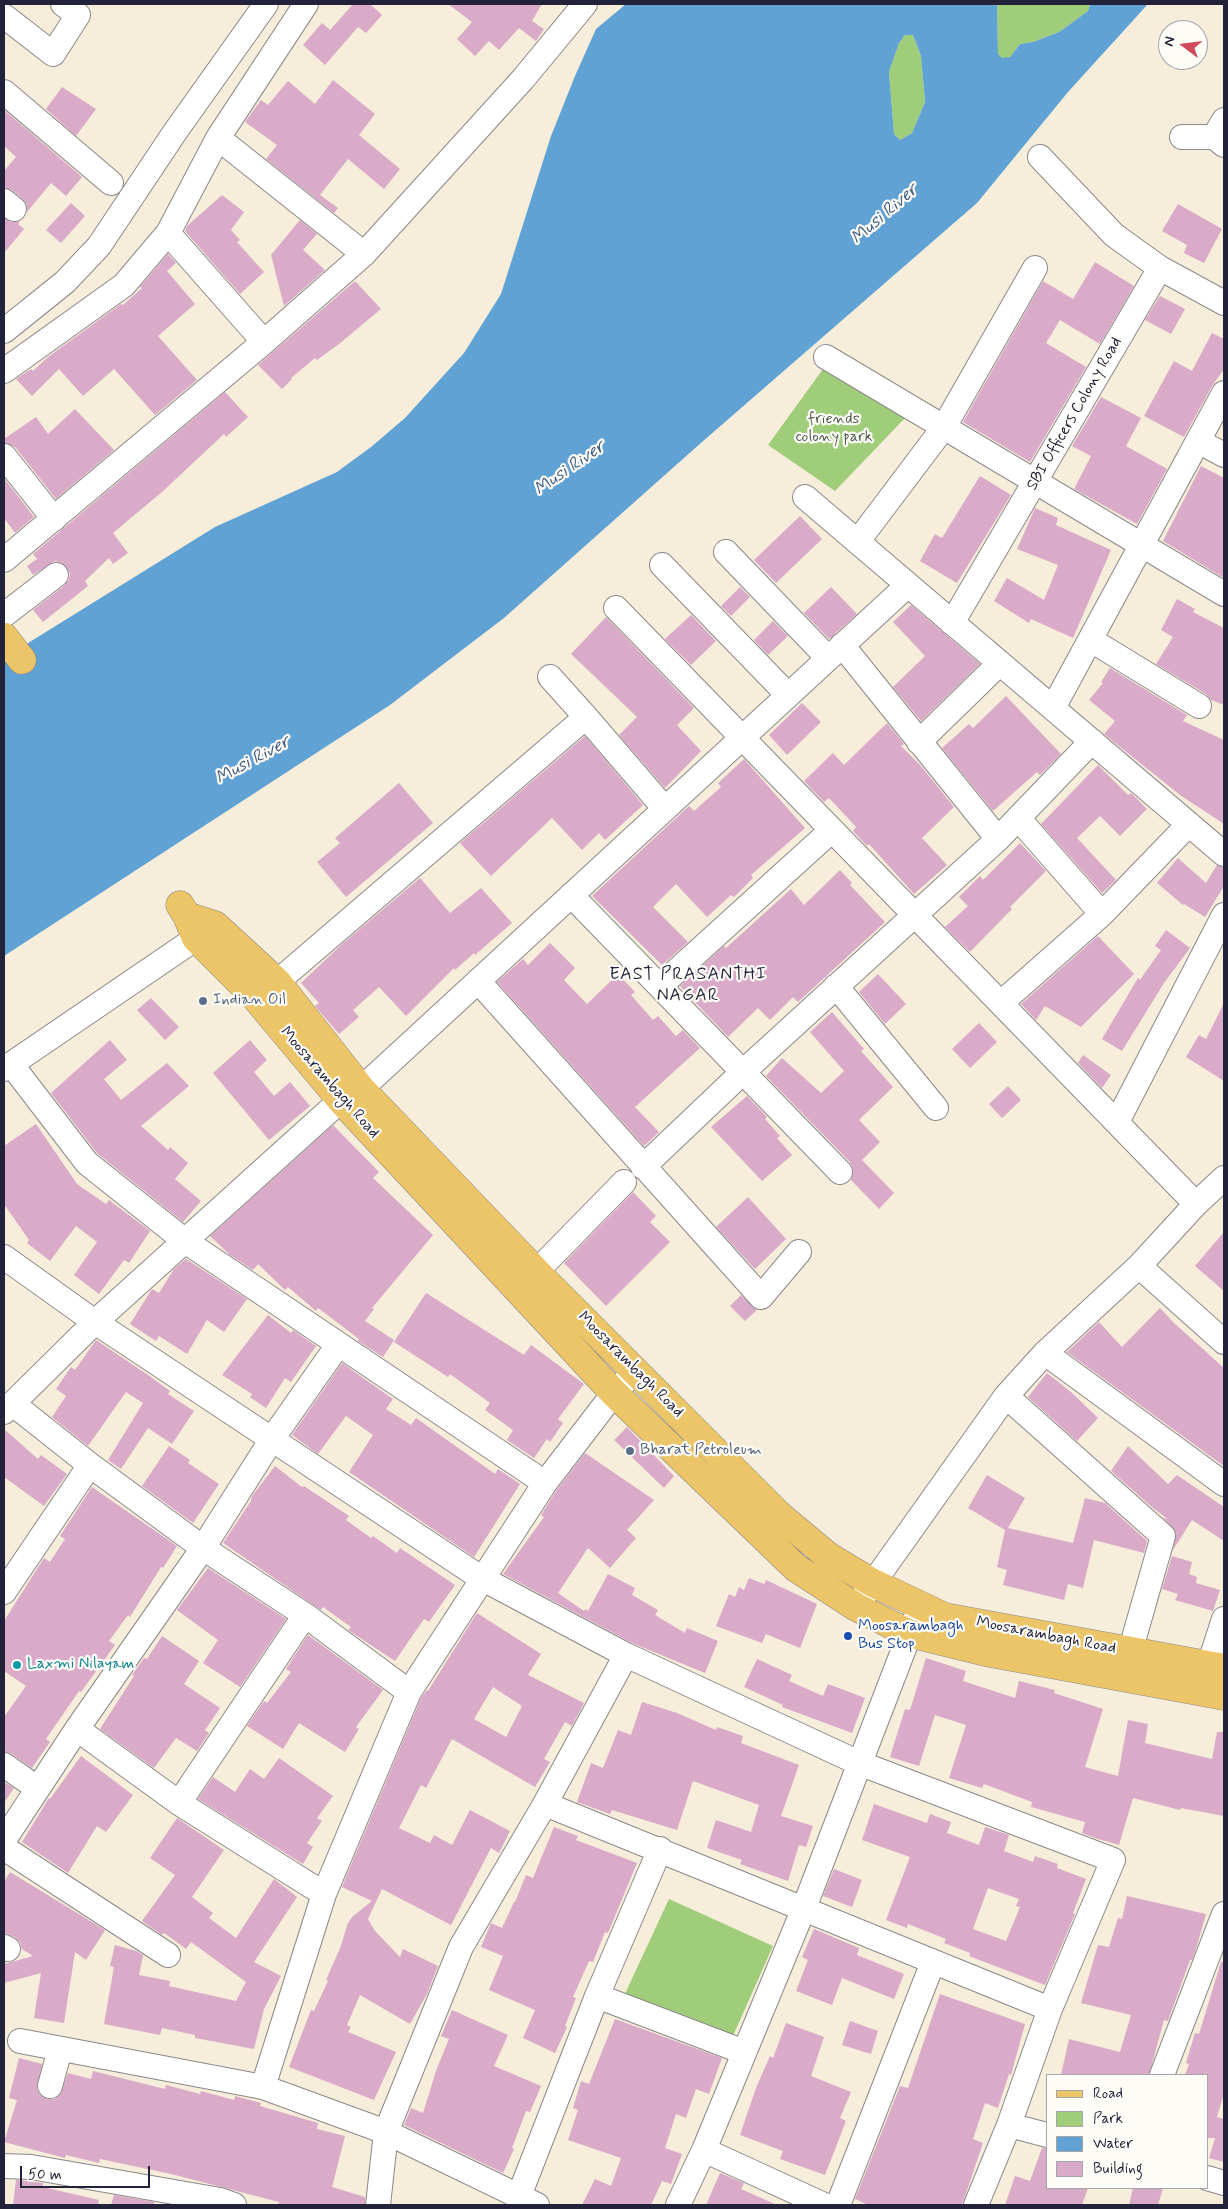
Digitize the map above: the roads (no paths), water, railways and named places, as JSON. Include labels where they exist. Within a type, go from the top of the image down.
[{"type":"main road","points":[[4,637],[22,660]]},
{"type":"main road","name":"Moosarambagh Road","points":[[195,921],[266,990],[351,1095],[614,1393],[776,1550],[820,1584],[856,1607],[908,1633],[985,1652],[1224,1696]]},
{"type":"main road","name":"Moosarambagh Road","points":[[351,1095],[536,1272],[780,1516],[828,1556],[872,1582],[920,1607],[945,1617],[1130,1652],[1217,1666]]},
{"type":"street","points":[[4,16],[54,54],[78,15],[63,4]]},
{"type":"street","points":[[4,331],[65,282],[99,246],[175,132],[266,4]]},
{"type":"street","points":[[4,371],[124,285],[168,233],[218,138],[306,4]]},
{"type":"street","points":[[4,560],[264,342],[364,254],[523,79],[585,4]]},
{"type":"street","points":[[4,92],[111,183]]},
{"type":"street","points":[[1182,137],[1221,134]]},
{"type":"street","points":[[218,138],[364,254]]},
{"type":"street","points":[[1040,157],[1114,235],[1160,268],[1224,302]]},
{"type":"street","points":[[168,233],[264,342]]},
{"type":"street","points":[[858,541],[944,427],[1035,268]]},
{"type":"street","name":"SBI Officers Colony Road","points":[[952,623],[1160,268]]},
{"type":"street","points":[[826,357],[1224,594]]},
{"type":"street","points":[[1053,708],[1224,393]]},
{"type":"street","points":[[1198,441],[1224,455]]},
{"type":"street","points":[[4,456],[54,519]]},
{"type":"street","points":[[805,497],[1224,854]]},
{"type":"street","points":[[726,552],[835,652],[920,742],[998,839]]},
{"type":"street","points":[[662,565],[788,695]]},
{"type":"street","points":[[4,615],[56,575]]},
{"type":"street","points":[[409,1692],[305,1615],[203,1548],[90,1465],[8,1408],[95,1322],[478,981],[908,585]]},
{"type":"street","points":[[616,608],[1196,1204]]},
{"type":"street","points":[[1090,640],[1199,706]]},
{"type":"street","points":[[920,742],[1000,664]]},
{"type":"street","points":[[550,677],[586,716],[665,809]]},
{"type":"street","points":[[266,990],[586,716]]},
{"type":"street","points":[[643,1168],[744,1070],[998,839],[1092,741]]},
{"type":"street","points":[[1018,818],[1102,914]]},
{"type":"street","points":[[1001,1003],[1102,914],[1189,824]]},
{"type":"street","points":[[661,986],[832,830]]},
{"type":"street","points":[[571,895],[744,1070],[840,1172]]},
{"type":"street","points":[[1117,1122],[1224,916]]},
{"type":"street","points":[[195,921],[8,1066],[87,1163],[185,1241],[545,1483]]},
{"type":"street","points":[[478,981],[643,1168],[761,1297],[799,1252]]},
{"type":"street","points":[[836,986],[936,1108]]},
{"type":"street","points":[[856,1607],[1006,1396],[1045,1353],[1139,1266],[1196,1204],[1224,1178]]},
{"type":"street","points":[[536,1272],[624,1182]]},
{"type":"street","points":[[4,1256],[95,1322],[481,1578],[626,1655],[859,1763],[1113,1860],[1050,2009],[1010,2125],[976,2205]]},
{"type":"street","points":[[1139,1266],[1224,1342]]},
{"type":"street","points":[[4,1840],[77,1729],[203,1548],[272,1439],[338,1345]]},
{"type":"street","points":[[1045,1353],[1224,1484]]},
{"type":"street","points":[[263,2087],[324,1894],[409,1692],[481,1578],[545,1483],[614,1393],[635,1371]]},
{"type":"street","points":[[1006,1396],[1163,1536],[1130,1652]]},
{"type":"street","points":[[6,1583],[90,1465]]},
{"type":"street","points":[[678,2205],[704,2150],[804,1908],[908,1633],[920,1607]]},
{"type":"street","points":[[179,1804],[305,1615]]},
{"type":"street","points":[[1217,1666],[1224,1619]]},
{"type":"street","points":[[378,2205],[386,2132],[461,1947],[544,1804],[626,1655]]},
{"type":"street","points":[[77,1729],[179,1804],[324,1894]]},
{"type":"street","points":[[4,1766],[37,1788]]},
{"type":"street","points":[[544,1804],[660,1849],[1050,2009]]},
{"type":"street","points":[[4,1848],[168,1955]]},
{"type":"street","points":[[20,2041],[263,2087],[386,2132],[528,2200],[597,1996],[660,1849]]},
{"type":"street","points":[[1162,2074],[1220,1938],[1224,1914]]},
{"type":"street","points":[[838,2205],[933,1962]]},
{"type":"street","points":[[597,1996],[744,2052]]},
{"type":"street","points":[[50,2086],[60,2049]]},
{"type":"street","points":[[1010,2125],[1046,2135]]},
{"type":"street","points":[[704,2150],[824,2205]]},
{"type":"street","points":[[4,2166],[31,2167],[224,2203]]},
{"type":"street","points":[[1208,2178],[1224,2183]]},
{"type":"water","name":"Musi River","points":[[626,4],[997,4],[998,54],[1002,58],[1010,57],[1020,44],[1033,42],[1059,32],[1088,11],[1090,4],[1148,4],[1068,92],[977,203],[702,442],[504,618],[390,705],[4,956],[4,658],[215,527],[337,472],[371,447],[405,418],[464,353],[501,294],[551,136],[596,29]],"holes":[[[905,35],[913,35],[921,56],[925,102],[912,133],[900,140],[894,134],[889,72],[899,43]]]},
{"type":"place","name":"Indian Oil","points":[[203,1001]]},
{"type":"place","name":"Bharat Petroleum","points":[[630,1451]]},
{"type":"place","name":"Moosarambagh Bus Stop","points":[[848,1636]]},
{"type":"place","name":"Laxmi Nilayam","points":[[17,1665]]},
{"type":"district","name":"EAST PRASANTHI NAGAR","points":[[688,985]]},
{"type":"park label","name":"friends colony park","points":[[834,429]]}]
